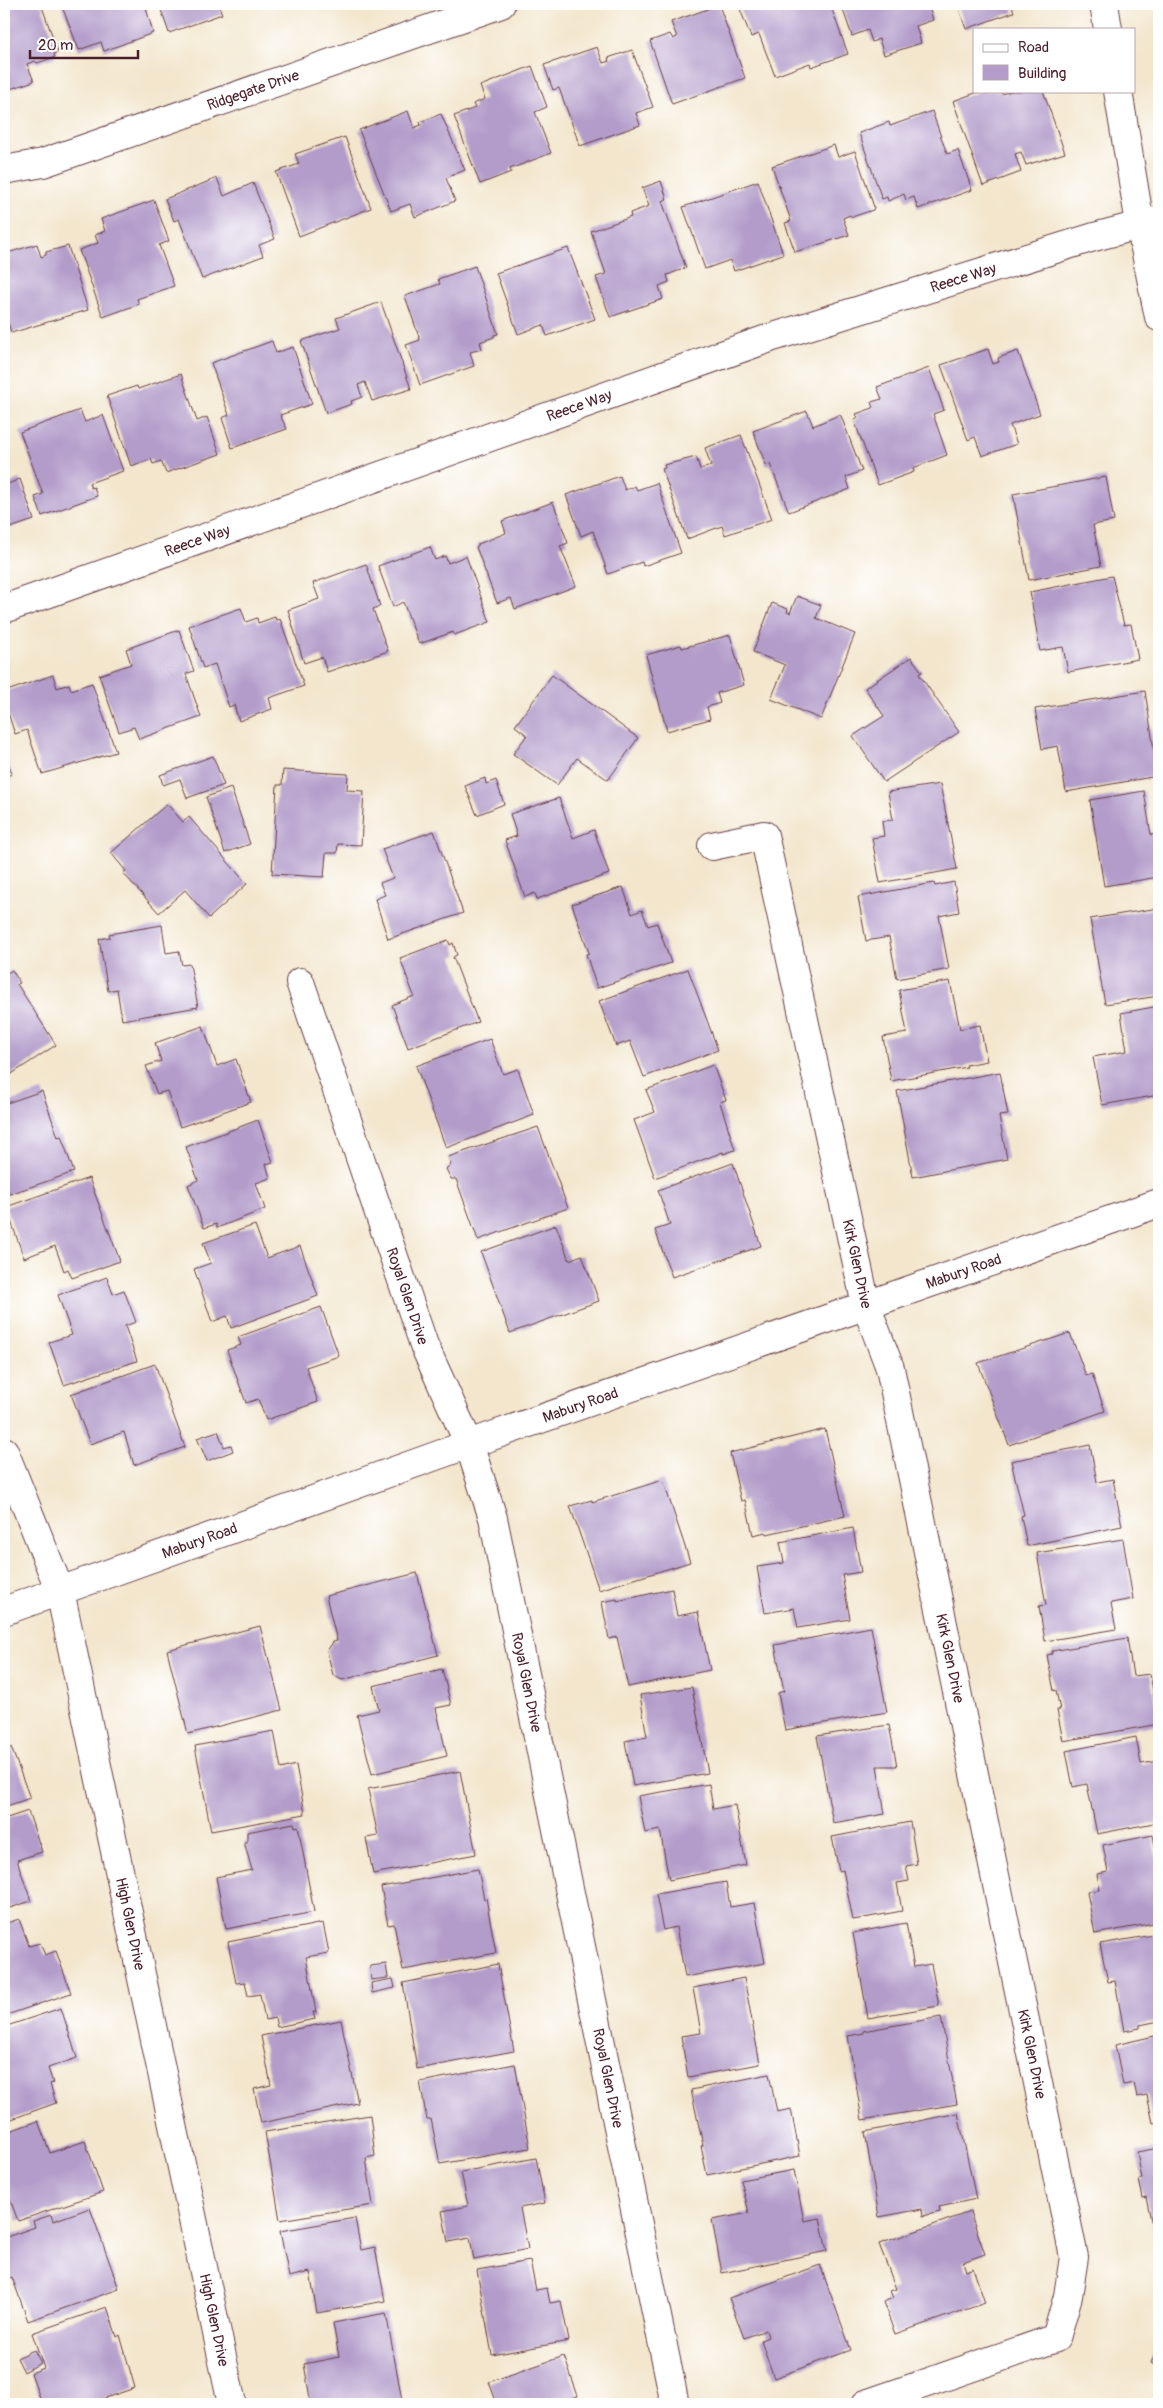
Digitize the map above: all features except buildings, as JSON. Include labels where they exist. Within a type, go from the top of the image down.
[{"type":"street","name":"Ridgegate Drive","points":[[4,170],[43,163],[501,4]]},
{"type":"street","points":[[1104,4],[1108,28]]},
{"type":"street","points":[[1118,92],[1150,222],[1159,317]]},
{"type":"street","name":"Reece Way","points":[[4,609],[770,338],[1150,222]]},
{"type":"street","name":"Kirk Glen Drive","points":[[712,846],[764,835],[866,1306],[890,1368],[1074,2258],[1068,2296],[1056,2338],[866,2404]]},
{"type":"street","name":"Royal Glen Drive","points":[[300,982],[424,1345],[469,1444],[493,1518],[675,2404]]},
{"type":"street","name":"Mabury Road","points":[[4,1611],[469,1444],[1159,1203]]},
{"type":"street","name":"High Glen Drive","points":[[4,1451],[60,1591],[232,2404]]}]
